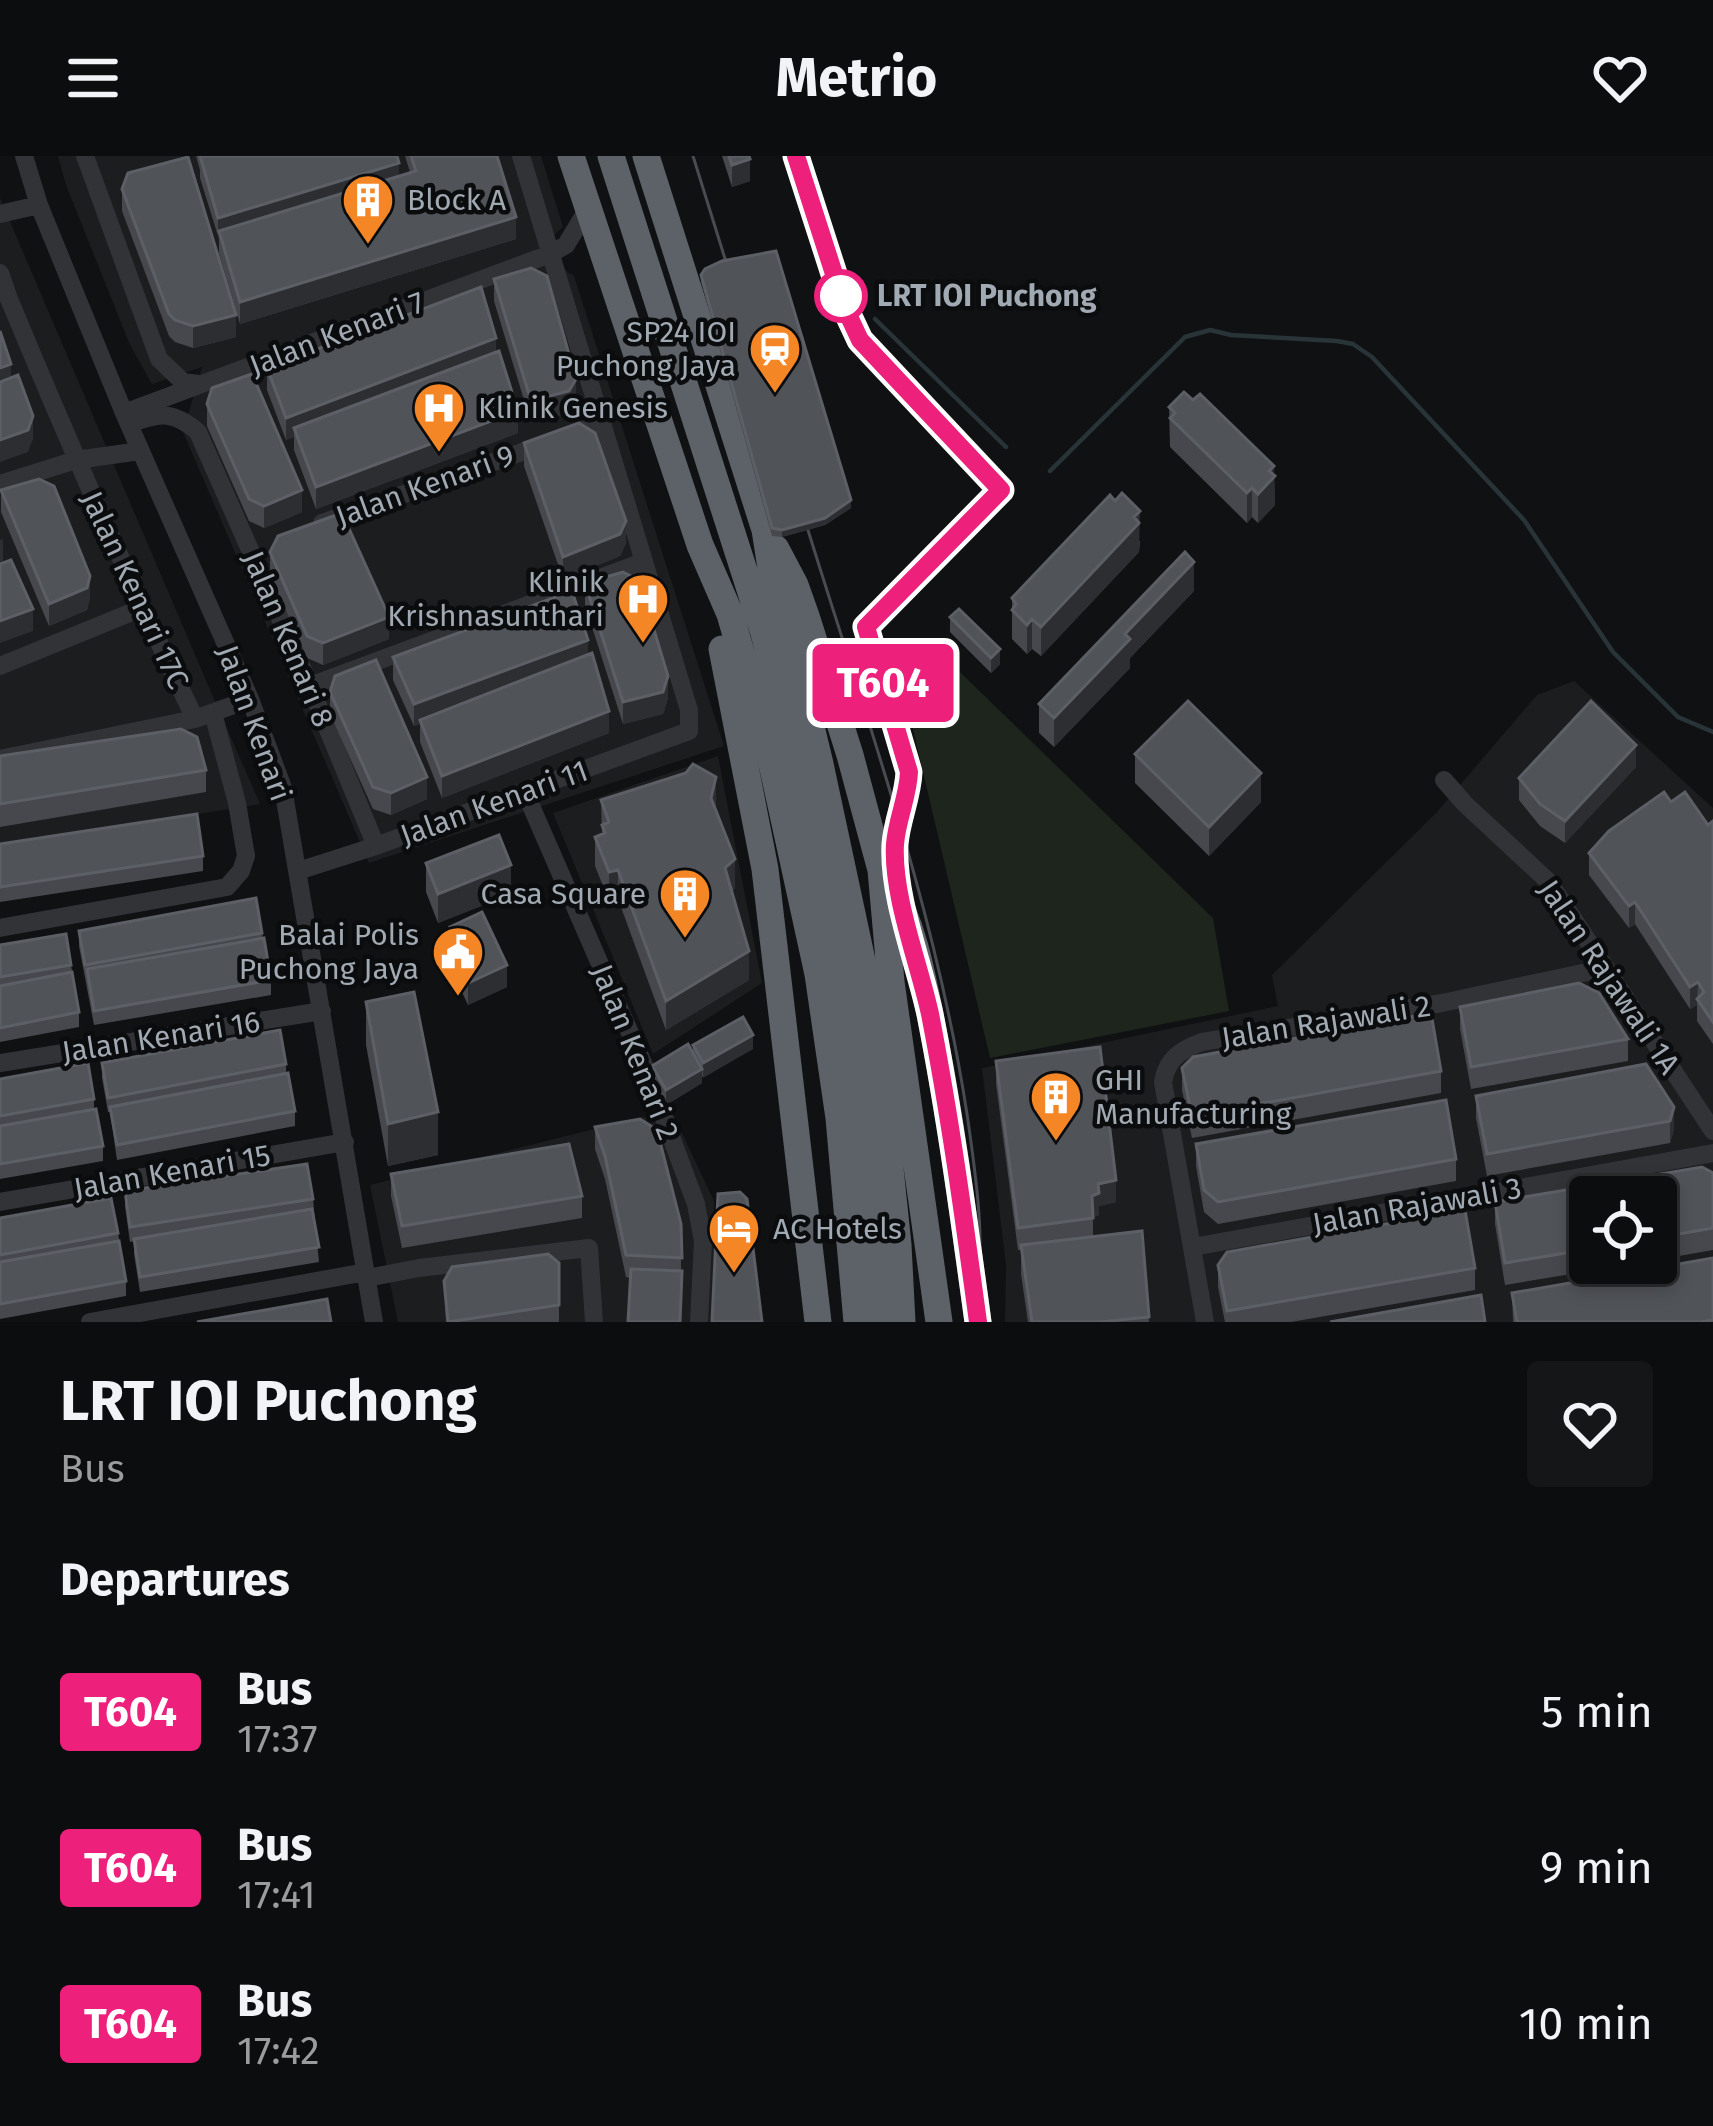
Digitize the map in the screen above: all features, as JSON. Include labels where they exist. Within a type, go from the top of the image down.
[{"type":"highway","points":[[571,156],[700,545],[730,614],[769,749],[818,974],[839,1118],[857,1322]]},
{"type":"highway","points":[[611,156],[770,655],[852,968],[882,1322]]},
{"type":"highway","points":[[646,156],[765,530],[777,606],[805,702],[852,968],[884,1111],[902,1322]]},
{"type":"highway","points":[[723,508],[765,692],[769,749]]},
{"type":"highway","points":[[765,530],[795,585],[881,870],[891,982],[937,1318]]},
{"type":"highway","points":[[700,545],[765,869],[818,1322]]},
{"type":"highway","points":[[881,870],[902,905],[929,1010],[950,1118],[978,1322]]},
{"type":"street","name":"Jalan Kenari","points":[[24,156],[39,206],[126,419],[250,699],[283,788],[374,1322]]},
{"type":"street","points":[[85,156],[159,359],[183,382],[204,384]]},
{"type":"street","points":[[310,686],[643,562],[521,156]]},
{"type":"street","points":[[0,214],[39,206]]},
{"type":"street","points":[[550,254],[566,245],[587,210]]},
{"type":"street","name":"Jalan Kenari 7","points":[[126,419],[204,384],[550,254]]},
{"type":"street","name":"Jalan Kenari 17C","points":[[0,273],[4,301],[142,608],[204,716],[237,803],[246,856],[241,871],[227,886],[214,891],[0,928]]},
{"type":"street","points":[[126,419],[202,417],[235,373]]},
{"type":"street","name":"Jalan Kenari 8","points":[[202,417],[249,549],[376,847]]},
{"type":"street","name":"Jalan Kenari 9","points":[[314,526],[601,424]]},
{"type":"street","points":[[0,484],[76,460],[140,451]]},
{"type":"street","points":[[249,549],[271,541]]},
{"type":"street","name":"Jalan Kenari 11","points":[[298,871],[376,847],[689,731],[689,710],[643,562]]},
{"type":"street","points":[[0,666],[142,608]]},
{"type":"street","points":[[0,759],[204,716],[250,699]]},
{"type":"street","name":"Jalan Rajawali 1A","points":[[1444,780],[1549,882],[1713,1131]]},
{"type":"street","name":"Jalan Kenari 2","points":[[525,792],[647,1072],[696,1204],[703,1241],[699,1322]]},
{"type":"street","name":"Jalan Rajawali 2","points":[[1204,1322],[1163,1082],[1166,1068],[1186,1048],[1442,1003],[1606,968]]},
{"type":"street","name":"Jalan Kenari 16","points":[[0,1064],[322,1011]]},
{"type":"street","name":"Jalan Kenari 15","points":[[0,1202],[344,1142]]},
{"type":"street","name":"Jalan Rajawali 3","points":[[1192,1247],[1713,1153]]},
{"type":"street","points":[[90,1322],[366,1275],[589,1248],[594,1322]]},
{"type":"shaded area","points":[[58,156],[541,156],[563,227],[536,251],[574,276],[724,746],[369,863],[183,432],[202,367],[152,384],[130,345]]},
{"type":"shaded area","points":[[0,198],[208,685],[260,804],[0,846]]},
{"type":"shaded area","points":[[925,638],[1213,918],[1229,1011],[990,1058],[895,652]]},
{"type":"shaded area","points":[[1574,681],[1713,808],[1713,1322],[1005,1322],[1006,1265],[982,1068],[1278,1006],[1272,975],[1436,813],[1537,695]]},
{"type":"shaded area","points":[[718,756],[762,983],[653,1054],[553,813]]},
{"type":"shaded area","points":[[671,1110],[714,1201],[715,1322],[398,1322],[370,1185]]},
{"type":"building","points":[[200,156],[397,156],[399,163],[218,218]]},
{"type":"building","name":"Block A","points":[[411,156],[497,156],[516,217],[240,302],[219,231],[416,171]]},
{"type":"building","points":[[729,156],[749,156],[750,159],[732,165]]},
{"type":"building","points":[[188,157],[236,315],[193,326],[169,314],[122,189],[128,173]]},
{"type":"building","name":"SP24 IOI Puchong Jaya","points":[[776,251],[851,500],[825,518],[782,530],[772,528],[701,275],[722,261]]},
{"type":"building","points":[[531,268],[547,276],[576,379],[569,391],[531,401],[494,279]]},
{"type":"building","points":[[481,287],[496,338],[286,418],[267,368]]},
{"type":"building","points":[[0,331],[11,364],[0,368]]},
{"type":"building","points":[[499,351],[518,411],[316,487],[294,428]]},
{"type":"building","points":[[252,374],[302,490],[264,506],[249,499],[207,404],[212,388]]},
{"type":"building","points":[[18,375],[33,416],[28,430],[0,440],[0,382]]},
{"type":"building","points":[[1184,392],[1193,400],[1200,394],[1274,466],[1269,471],[1275,476],[1258,494],[1252,488],[1247,493],[1170,418],[1175,413],[1169,407]]},
{"type":"building","points":[[579,423],[595,433],[626,521],[620,534],[563,557],[524,443]]},
{"type":"building","points":[[39,479],[54,486],[90,576],[87,588],[49,604],[1,490]]},
{"type":"building","points":[[1122,493],[1140,511],[1134,517],[1139,523],[1041,627],[1032,619],[1027,625],[1012,610],[1016,604],[1012,598],[1110,495],[1115,501]]},
{"type":"building","points":[[342,513],[389,617],[323,643],[307,636],[270,552],[278,536]]},
{"type":"building","points":[[1185,552],[1194,562],[1125,634],[1130,639],[1054,718],[1039,704]]},
{"type":"building","points":[[11,560],[33,609],[0,621],[0,564]]},
{"type":"building","points":[[623,572],[639,580],[668,676],[663,692],[623,702],[585,583]]},
{"type":"building","points":[[572,591],[588,640],[414,704],[393,657]]},
{"type":"building","points":[[959,609],[1000,649],[991,658],[950,617]]},
{"type":"building","points":[[592,653],[609,711],[442,776],[420,720]]},
{"type":"building","points":[[376,660],[427,777],[391,793],[373,787],[330,692],[335,676]]},
{"type":"building","points":[[1188,701],[1261,773],[1209,827],[1135,754]]},
{"type":"building","points":[[1591,701],[1636,745],[1565,821],[1540,804],[1519,778]]},
{"type":"building","points":[[181,729],[197,737],[206,770],[0,804],[0,756]]},
{"type":"building","name":"Casa Square","points":[[693,764],[716,777],[711,798],[735,859],[725,868],[749,951],[666,1001],[618,870],[609,872],[595,837],[605,833],[602,825],[609,822],[601,800],[686,773]]},
{"type":"building","points":[[1664,792],[1671,802],[1685,792],[1708,825],[1713,821],[1713,1022],[1697,999],[1704,992],[1698,982],[1690,987],[1635,902],[1629,906],[1589,853],[1609,831]]},
{"type":"building","points":[[197,814],[203,856],[0,887],[0,844]]},
{"type":"building","points":[[499,835],[511,865],[438,894],[426,863]]},
{"type":"building","points":[[256,898],[262,933],[85,965],[79,931]]},
{"type":"building","points":[[482,912],[507,965],[468,983],[455,955],[461,952],[450,927]]},
{"type":"building","points":[[66,934],[71,965],[0,977],[0,945]]},
{"type":"building","points":[[264,938],[271,980],[94,1011],[87,969]]},
{"type":"building","points":[[72,972],[79,1012],[0,1028],[0,986]]},
{"type":"building","points":[[1579,983],[1599,993],[1628,1039],[1471,1067],[1460,1007]]},
{"type":"building","points":[[414,992],[438,1112],[388,1124],[366,1002]]},
{"type":"building","points":[[1431,1013],[1441,1071],[1192,1116],[1182,1068],[1193,1057]]},
{"type":"building","points":[[743,1017],[753,1035],[703,1063],[693,1045]]},
{"type":"building","points":[[280,1030],[286,1064],[108,1098],[102,1063]]},
{"type":"building","points":[[688,1044],[702,1069],[666,1090],[652,1066]]},
{"type":"building","name":"GHI Manufacturing","points":[[1100,1047],[1116,1180],[1098,1184],[1099,1193],[1092,1196],[1093,1218],[1018,1228],[996,1061]]},
{"type":"building","points":[[88,1063],[94,1099],[0,1116],[0,1079]]},
{"type":"building","points":[[1646,1064],[1674,1107],[1670,1121],[1487,1154],[1476,1096]]},
{"type":"building","points":[[288,1073],[295,1111],[117,1145],[110,1107]]},
{"type":"building","points":[[1446,1100],[1456,1159],[1218,1202],[1204,1190],[1196,1144]]},
{"type":"building","points":[[96,1109],[103,1146],[0,1164],[0,1126]]},
{"type":"building","points":[[640,1119],[657,1130],[681,1224],[682,1258],[626,1255],[595,1127]]},
{"type":"building","points":[[569,1144],[582,1196],[402,1226],[391,1174]]},
{"type":"building","points":[[307,1164],[313,1199],[130,1227],[125,1191]]},
{"type":"building","points":[[1702,1167],[1713,1173],[1713,1228],[1677,1234],[1677,1176],[1649,1176]]},
{"type":"building","points":[[1569,1189],[1569,1252],[1505,1263],[1495,1202]]},
{"type":"building","name":"AC Hotels","points":[[740,1192],[747,1199],[762,1322],[712,1322],[718,1194]]},
{"type":"building","points":[[111,1198],[118,1233],[0,1255],[0,1218]]},
{"type":"building","points":[[312,1209],[319,1247],[140,1277],[134,1239]]},
{"type":"building","points":[[1465,1210],[1475,1268],[1227,1311],[1218,1265],[1227,1252]]},
{"type":"building","points":[[1142,1231],[1149,1317],[1032,1322],[1021,1245]]},
{"type":"building","points":[[119,1241],[126,1281],[0,1304],[0,1262]]},
{"type":"building","points":[[548,1254],[559,1263],[559,1305],[448,1322],[444,1281],[452,1267]]},
{"type":"building","points":[[1713,1258],[1713,1320],[1517,1322],[1512,1293],[1569,1283],[1677,1284],[1677,1264]]},
{"type":"building","points":[[631,1269],[682,1271],[680,1322],[628,1322]]},
{"type":"building","points":[[1481,1295],[1485,1322],[1330,1322]]},
{"type":"building","points":[[327,1299],[331,1322],[197,1322]]},
{"type":"waterway","points":[[875,319],[1006,447]]},
{"type":"waterway","points":[[1050,471],[1185,337],[1210,330],[1353,344],[1372,357],[1524,520],[1613,652],[1678,717],[1713,732]]},
{"type":"tram line","points":[[693,156],[736,294]]},
{"type":"tram line","points":[[799,501],[916,881],[953,1036],[979,1218],[972,1322]]},
{"type":"bus line","name":"T604","points":[[796,156],[845,308],[860,340],[1001,490],[866,627],[909,772],[895,847],[898,876],[950,1118],[978,1322]]},
{"type":"place","name":"Block A","points":[[368,246]]},
{"type":"place","name":"LRT IOI Puchong","points":[[841,296]]},
{"type":"place","name":"SP24 IOI Puchong Jaya","points":[[775,395]]},
{"type":"place","name":"Klinik Genesis","points":[[439,454]]},
{"type":"place","name":"Klinik Krishnasunthari","points":[[643,645]]},
{"type":"place","name":"Casa Square","points":[[685,940]]},
{"type":"place","name":"Balai Polis Puchong Jaya","points":[[458,998]]},
{"type":"place","name":"GHI Manufacturing","points":[[1056,1143]]},
{"type":"place","name":"AC Hotels","points":[[734,1275]]}]
